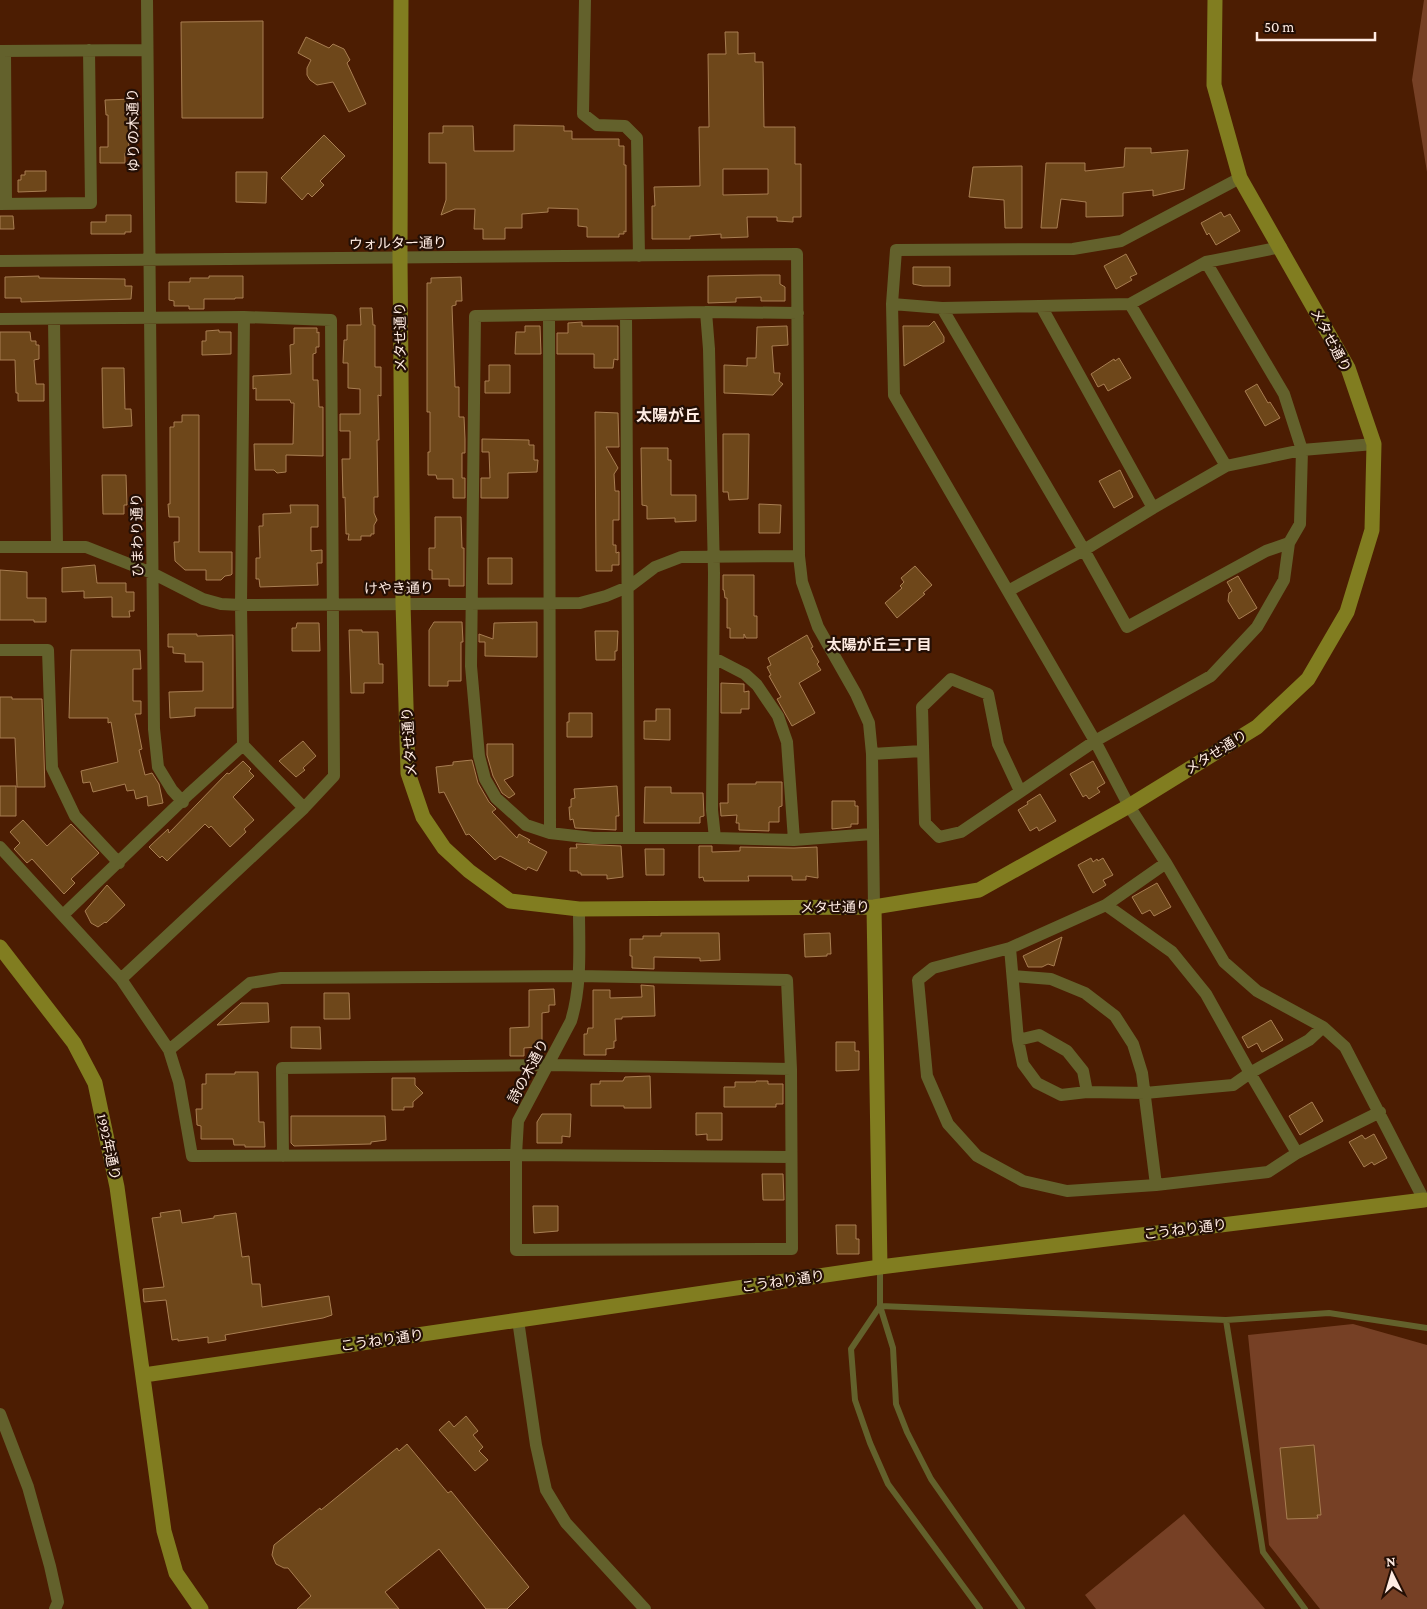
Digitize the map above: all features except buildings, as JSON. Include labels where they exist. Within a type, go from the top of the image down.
[{"type":"street","name":"ゆりの木通り","points":[[147,0],[149,260]]},
{"type":"street","name":"メタせ通り","points":[[401,0],[400,258],[408,772],[423,816],[444,848],[469,871],[510,902],[579,909],[874,907],[979,890],[1129,806],[1257,728],[1308,679],[1347,612],[1372,530],[1374,444],[1348,368],[1281,247],[1240,178],[1214,85],[1215,0]]},
{"type":"street","points":[[585,0],[583,114],[597,125],[625,126],[637,138],[639,256]]},
{"type":"street","points":[[90,50],[91,203],[3,204],[2,51],[90,50],[147,50]]},
{"type":"street","points":[[1240,178],[1121,241],[1073,249],[896,250],[892,304],[894,395],[1095,741],[1129,806],[1166,863],[1224,962],[1256,991],[1323,1028],[1346,1047],[1424,1200]]},
{"type":"street","points":[[892,304],[942,308],[1130,304],[1206,262],[1281,247]]},
{"type":"street","name":"ウォルター通り","points":[[0,261],[797,254],[798,313]]},
{"type":"street","name":"ひまわり通り","points":[[149,260],[154,729],[158,766],[172,790],[182,802]]},
{"type":"street","points":[[1020,791],[998,744],[988,694],[951,679],[922,707],[925,823],[939,837],[961,832],[1095,741],[1211,676],[1257,627],[1284,580],[1289,543],[1300,524],[1302,450],[1284,394],[1206,262]]},
{"type":"street","points":[[1130,304],[1226,466]]},
{"type":"street","points":[[1041,306],[1153,508]]},
{"type":"street","points":[[942,308],[1127,627],[1266,551],[1289,543]]},
{"type":"street","points":[[706,312],[709,349],[713,556],[712,810],[715,838]]},
{"type":"street","points":[[872,834],[794,840],[593,838],[550,833],[526,825],[496,798],[485,779],[479,756],[471,666],[476,316],[706,312],[798,313],[799,556],[802,582],[818,626],[856,694],[869,723],[872,754],[880,1267]]},
{"type":"street","points":[[626,314],[629,838]]},
{"type":"street","points":[[548,315],[550,833]]},
{"type":"street","points":[[244,317],[240,605],[243,745],[304,808]]},
{"type":"street","points":[[0,320],[244,317],[331,320],[334,776],[304,808],[121,979]]},
{"type":"street","points":[[54,319],[57,546]]},
{"type":"street","points":[[1008,591],[1084,550],[1226,466],[1302,450],[1374,444]]},
{"type":"street","name":"けやき通り","points":[[0,546],[86,547],[152,573],[203,599],[221,604],[240,605],[471,602],[580,603],[606,596],[628,586],[656,567],[681,557],[799,556]]},
{"type":"street","points":[[0,650],[48,650],[52,768],[75,816],[118,863]]},
{"type":"street","points":[[714,658],[744,674],[757,685],[778,716],[787,742],[794,840]]},
{"type":"street","points":[[63,916],[243,745]]},
{"type":"street","points":[[872,754],[922,751]]},
{"type":"street","points":[[0,847],[121,979],[169,1050],[179,1082],[192,1156],[516,1155],[791,1157],[791,1069],[787,980],[579,976],[281,978],[250,983],[169,1050]]},
{"type":"street","points":[[1166,863],[1106,905],[1010,948],[933,968],[918,980],[927,1076],[948,1124],[977,1156],[1023,1181],[1067,1191],[1156,1185],[1268,1172],[1297,1153],[1380,1112]]},
{"type":"street","points":[[1106,905],[1172,952],[1206,994],[1297,1153]]},
{"type":"street","name":"詩の木通り","points":[[579,909],[579,976],[576,1005],[571,1020],[549,1065],[518,1121],[516,1250],[792,1249],[791,1157]]},
{"type":"street","name":"1992年通り","points":[[0,947],[74,1043],[95,1083],[117,1187],[164,1531],[176,1573],[201,1609]]},
{"type":"street","points":[[1010,948],[1018,1040],[1023,1064],[1037,1083],[1061,1095],[1087,1092],[1145,1093],[1233,1085],[1250,1073],[1309,1040],[1323,1028]]},
{"type":"street","points":[[1013,976],[1051,979],[1085,993],[1115,1016],[1133,1044],[1142,1073],[1156,1185]]},
{"type":"street","points":[[1018,1040],[1040,1035],[1067,1051],[1083,1071],[1087,1092]]},
{"type":"street","points":[[283,1156],[282,1068],[549,1065],[791,1069]]},
{"type":"street","name":"こうねり通り","points":[[144,1375],[880,1267],[1424,1200]]},
{"type":"street","points":[[518,1320],[536,1445],[546,1490],[566,1523],[645,1609]]},
{"type":"street","points":[[0,1414],[31,1496],[58,1602],[55,1609]]},
{"type":"lane","points":[[880,1267],[880,1306],[893,1348],[896,1404],[907,1432],[931,1479],[1022,1609]]},
{"type":"lane","points":[[880,1306],[1226,1320],[1329,1313],[1427,1328]]},
{"type":"lane","points":[[880,1306],[851,1349],[855,1400],[870,1443],[888,1484],[980,1609]]},
{"type":"lane","points":[[1226,1320],[1263,1552],[1305,1609]]},
{"type":"shaded area","points":[[1424,0],[1427,0],[1427,172],[1412,80]]},
{"type":"shaded area","points":[[1353,1324],[1427,1345],[1427,1609],[1320,1609],[1269,1545],[1248,1335]]},
{"type":"shaded area","points":[[1184,1514],[1265,1609],[1096,1609],[1085,1595]]},
{"type":"district","name":"太陽が丘","points":[[668,415]]},
{"type":"district","name":"太陽が丘三丁目","points":[[879,645]]}]
